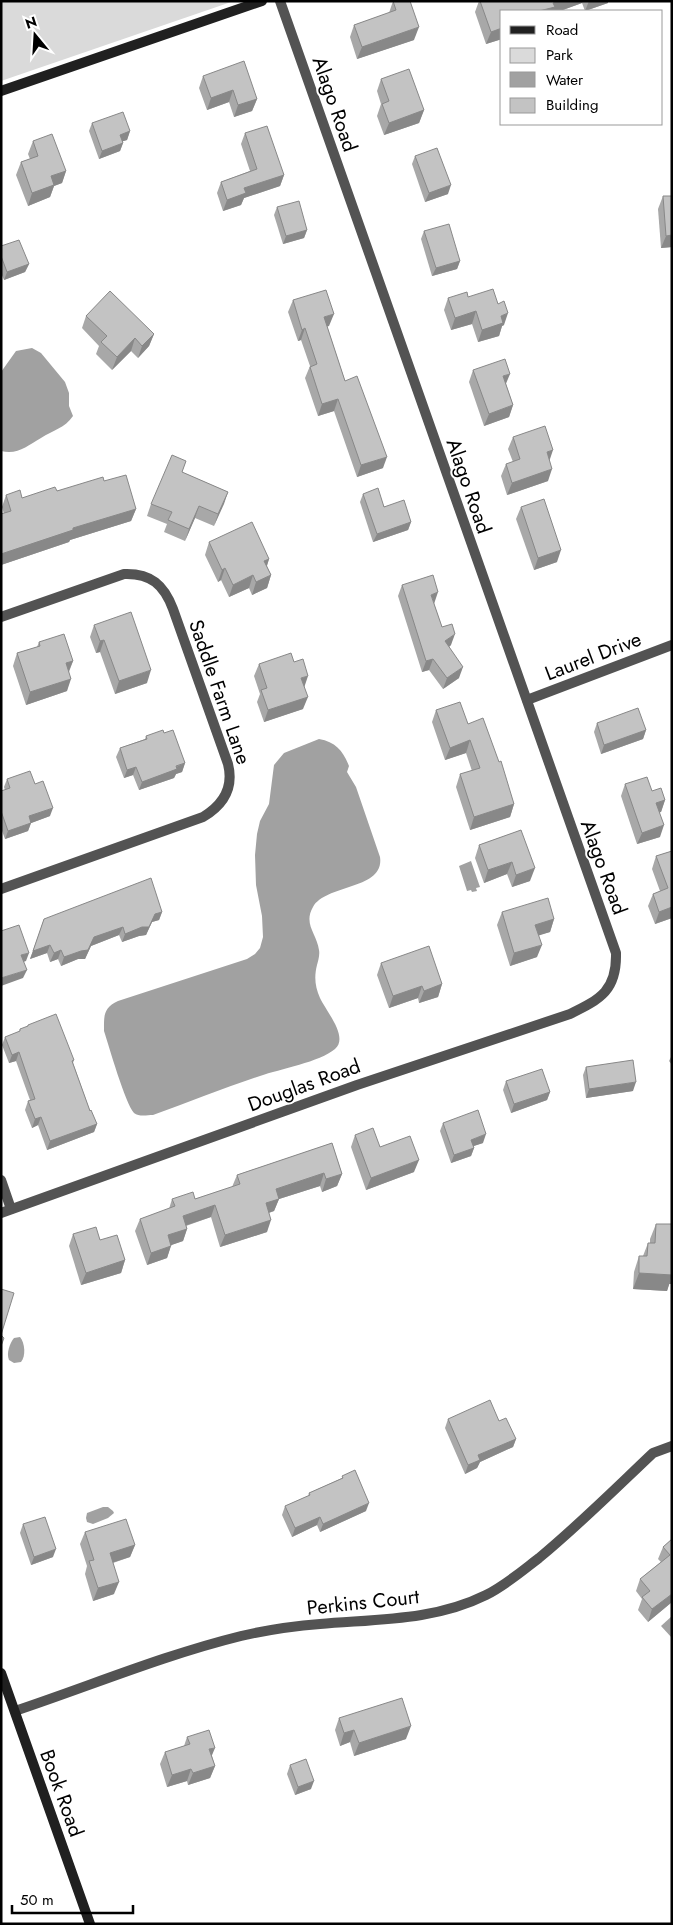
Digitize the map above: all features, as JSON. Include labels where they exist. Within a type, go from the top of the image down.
[{"type":"street","points":[[1,91],[262,1]]},
{"type":"street","name":"Alago Road","points":[[280,1],[616,952],[616,969],[612,982]]},
{"type":"street","name":"Saddle Farm Lane","points":[[1,617],[124,574],[139,575],[156,582],[166,592],[173,609],[228,764],[230,777],[230,786],[224,798],[213,812],[203,817],[1,889]]},
{"type":"street","name":"Laurel Drive","points":[[527,700],[672,645]]},
{"type":"street","name":"Douglas Road","points":[[6,1211],[357,1085],[570,1014],[592,1003],[604,994],[612,982]]},
{"type":"street","points":[[1,1180],[6,1211]]},
{"type":"street","name":"Perkins Court","points":[[15,1711],[172,1657],[241,1636],[318,1624],[428,1614],[486,1595],[507,1583],[562,1538],[653,1453],[672,1446]]},
{"type":"street","name":"Book Road","points":[[1,1673],[90,1924]]},
{"type":"green space","points":[[1,1],[234,1],[1,81]]},
{"type":"water","points":[[32,348],[41,353],[65,382],[69,393],[69,406],[73,416],[63,426],[22,449],[12,452],[1,451],[1,372],[16,351]]},
{"type":"water","points":[[319,739],[330,742],[338,748],[347,761],[349,766],[347,772],[356,787],[380,857],[379,868],[373,876],[330,894],[320,900],[310,913],[310,924],[319,952],[315,978],[316,986],[320,998],[338,1031],[339,1044],[335,1049],[320,1058],[268,1073],[153,1115],[136,1114],[126,1098],[104,1031],[105,1013],[109,1007],[118,1001],[247,959],[260,948],[263,937],[262,916],[256,885],[255,855],[260,821],[269,804],[274,765],[284,753]]},
{"type":"water","points":[[471,861],[480,887],[476,888],[477,891],[472,892],[471,890],[467,891],[459,866]]},
{"type":"water","points":[[20,1337],[24,1346],[24,1356],[21,1362],[14,1363],[9,1360],[9,1348],[14,1338]]},
{"type":"water","points":[[108,1507],[114,1513],[108,1518],[93,1524],[87,1522],[87,1513]]},
{"type":"water","points":[[672,1616],[672,1638],[661,1626]]},
{"type":"building","points":[[393,1],[410,1],[419,27],[362,47],[354,25],[396,10]]},
{"type":"building","points":[[480,1],[558,1],[553,3],[555,7],[543,10],[500,10],[500,29],[491,32]]},
{"type":"building","points":[[244,61],[257,99],[238,105],[233,90],[211,98],[203,76]]},
{"type":"building","points":[[409,69],[424,110],[389,123],[382,104],[389,101],[381,79]]},
{"type":"building","points":[[123,112],[130,131],[120,135],[123,143],[102,151],[92,123]]},
{"type":"building","points":[[267,126],[284,175],[244,188],[246,193],[227,200],[221,182],[257,169],[245,133]]},
{"type":"building","points":[[52,134],[66,171],[51,176],[54,185],[32,193],[21,162],[38,156],[33,141]]},
{"type":"building","points":[[437,148],[451,185],[429,193],[415,156]]},
{"type":"building","points":[[663,196],[672,196],[672,235],[666,236]]},
{"type":"building","points":[[299,201],[307,230],[286,236],[277,207]]},
{"type":"building","points":[[449,224],[460,261],[436,268],[424,231]]},
{"type":"building","points":[[19,240],[29,264],[7,272],[1,256],[1,246]]},
{"type":"building","points":[[493,289],[498,304],[504,301],[508,313],[501,316],[503,323],[482,330],[476,311],[455,318],[448,298],[467,292],[468,297]]},
{"type":"building","points":[[326,290],[334,314],[324,317],[345,381],[357,376],[387,457],[361,465],[338,399],[322,404],[310,367],[317,364],[305,328],[302,330],[293,300]]},
{"type":"building","points":[[110,291],[154,334],[142,346],[135,338],[117,357],[101,342],[107,336],[86,316]]},
{"type":"building","points":[[505,359],[510,374],[503,376],[513,405],[489,414],[473,370]]},
{"type":"building","points":[[545,426],[553,450],[547,452],[552,469],[512,483],[506,464],[520,459],[513,437]]},
{"type":"building","points":[[172,455],[186,461],[182,472],[228,492],[218,514],[199,506],[189,529],[168,520],[172,512],[151,504]]},
{"type":"building","points":[[126,475],[136,509],[73,528],[73,530],[1,554],[1,514],[11,511],[6,495],[20,490],[22,498],[55,487],[57,491],[103,477],[104,481]]},
{"type":"building","points":[[378,488],[384,507],[404,500],[411,522],[377,534],[363,494]]},
{"type":"building","points":[[544,499],[561,550],[538,558],[521,507]]},
{"type":"building","points":[[252,522],[269,559],[264,561],[271,575],[256,582],[253,575],[233,585],[225,568],[222,570],[209,542]]},
{"type":"building","points":[[433,575],[438,592],[431,595],[442,627],[452,624],[455,634],[445,641],[463,667],[447,678],[433,659],[426,661],[402,585]]},
{"type":"building","points":[[131,612],[151,670],[119,681],[104,640],[100,641],[94,625]]},
{"type":"building","points":[[64,634],[73,661],[66,663],[71,679],[30,692],[17,653],[40,646],[39,642]]},
{"type":"building","points":[[291,653],[294,662],[303,659],[308,676],[301,678],[308,697],[268,710],[261,690],[267,688],[259,664]]},
{"type":"building","points":[[460,702],[468,724],[483,718],[499,762],[501,761],[514,804],[474,817],[460,774],[480,768],[470,740],[450,748],[436,710]]},
{"type":"building","points":[[638,708],[646,730],[604,745],[597,723]]},
{"type":"building","points":[[163,730],[164,733],[173,730],[185,763],[176,766],[177,769],[142,782],[136,767],[127,770],[120,748],[147,739],[146,736]]},
{"type":"building","points":[[30,771],[35,784],[43,781],[53,808],[29,816],[31,823],[8,831],[1,811],[1,791],[10,788],[7,779]]},
{"type":"building","points":[[647,777],[652,791],[661,788],[665,800],[656,803],[664,825],[642,833],[625,784]]},
{"type":"building","points":[[521,830],[535,868],[516,875],[512,862],[488,870],[479,845]]},
{"type":"building","points":[[672,851],[672,907],[659,912],[653,894],[668,888],[656,856]]},
{"type":"building","points":[[151,878],[162,912],[155,914],[149,927],[142,927],[125,934],[123,927],[94,937],[88,950],[64,957],[61,950],[54,953],[50,945],[33,951],[44,919]]},
{"type":"building","points":[[548,898],[554,919],[535,925],[542,945],[514,953],[502,912]]},
{"type":"building","points":[[19,925],[29,953],[21,955],[27,970],[1,978],[1,931]]},
{"type":"building","points":[[429,946],[442,984],[424,991],[422,986],[393,996],[381,963]]},
{"type":"building","points":[[56,1014],[74,1060],[72,1061],[90,1111],[97,1124],[50,1141],[41,1117],[35,1119],[28,1101],[35,1099],[19,1052],[12,1055],[5,1037]]},
{"type":"building","points":[[633,1060],[636,1082],[589,1089],[586,1067]]},
{"type":"building","points":[[542,1069],[550,1092],[514,1104],[506,1081]]},
{"type":"building","points":[[478,1110],[486,1134],[471,1140],[474,1148],[454,1155],[443,1123]]},
{"type":"building","points":[[373,1128],[380,1147],[410,1136],[419,1160],[371,1178],[355,1135]]},
{"type":"building","points":[[332,1143],[342,1174],[326,1179],[324,1173],[276,1189],[279,1199],[266,1203],[271,1220],[225,1235],[215,1205],[183,1216],[187,1229],[168,1235],[171,1246],[151,1253],[140,1219],[175,1206],[172,1199],[193,1192],[195,1199],[240,1184],[237,1175]]},
{"type":"building","points":[[656,1224],[672,1224],[672,1275],[639,1273],[639,1256],[647,1256],[648,1243],[655,1243]]},
{"type":"building","points":[[96,1227],[100,1240],[117,1235],[125,1260],[86,1273],[73,1234]]},
{"type":"building","points":[[1,1289],[14,1293],[1,1335]]},
{"type":"building","points":[[1,1335],[4,1338],[1,1346]]},
{"type":"building","points":[[490,1400],[499,1421],[506,1418],[516,1439],[478,1455],[480,1460],[468,1465],[448,1419]]},
{"type":"building","points":[[355,1470],[369,1503],[323,1524],[320,1517],[295,1528],[285,1506],[310,1495],[309,1493],[343,1478],[342,1476]]},
{"type":"building","points":[[45,1517],[56,1549],[34,1557],[23,1524]]},
{"type":"building","points":[[126,1519],[135,1545],[110,1553],[119,1582],[98,1588],[89,1561],[94,1560],[85,1532]]},
{"type":"building","points":[[672,1539],[672,1594],[652,1609],[642,1597],[650,1591],[640,1579],[670,1555],[663,1547]]},
{"type":"building","points":[[402,1698],[411,1726],[359,1743],[354,1730],[344,1733],[339,1718]]},
{"type":"building","points":[[209,1730],[215,1748],[209,1749],[215,1766],[193,1773],[191,1769],[172,1775],[165,1752],[190,1744],[187,1737]]},
{"type":"building","points":[[306,1759],[314,1781],[298,1787],[290,1765]]}]
